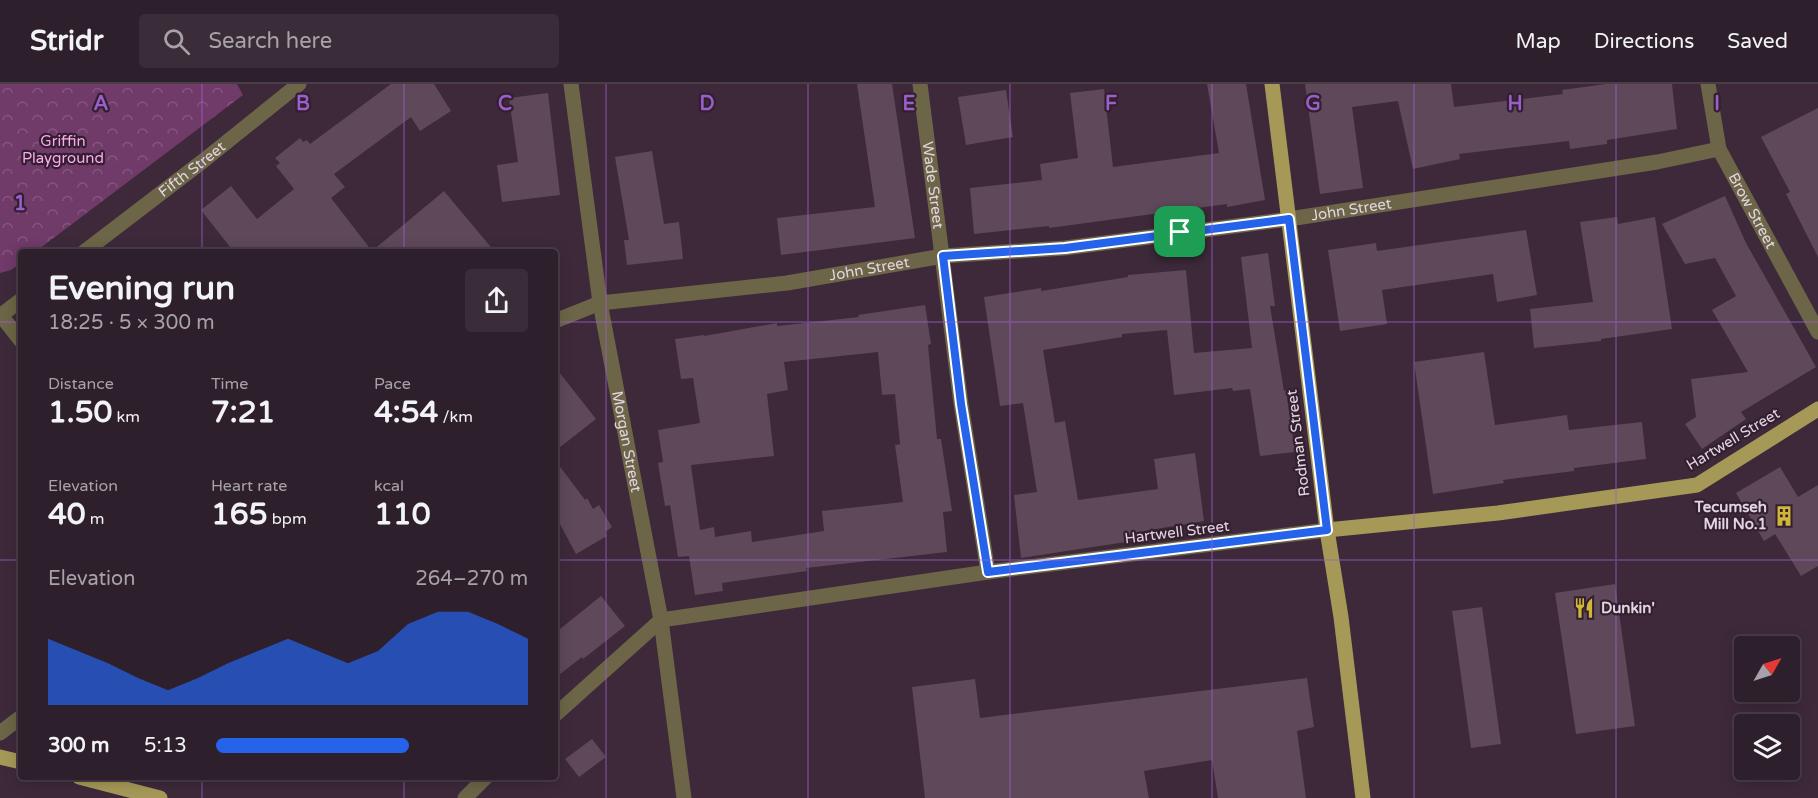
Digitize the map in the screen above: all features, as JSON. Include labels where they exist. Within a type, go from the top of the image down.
[{"type":"main road","name":"Rodman Street","points":[[1272,84],[1327,530],[1341,617],[1363,798]]},
{"type":"main road","name":"Hartwell Street","points":[[1327,530],[1497,513],[1697,485],[1818,409]]},
{"type":"main road","points":[[0,757],[18,761]]},
{"type":"main road","points":[[91,780],[160,798]]},
{"type":"street","name":"Fifth Street","points":[[88,249],[299,84]]},
{"type":"street","name":"Morgan Street","points":[[571,84],[600,303],[661,620],[684,798]]},
{"type":"street","name":"Wade Street","points":[[920,84],[961,404],[988,572]]},
{"type":"street","name":"Brow Street","points":[[1708,84],[1719,150],[1818,332]]},
{"type":"street","name":"John Street","points":[[558,320],[600,303],[787,283],[943,256],[1065,248],[1289,219],[1645,164],[1719,150]]},
{"type":"street","points":[[18,302],[0,315],[18,337]]},
{"type":"street","name":"Hartwell Street","points":[[661,620],[988,572],[1327,530]]},
{"type":"street","points":[[558,711],[661,620]]},
{"type":"street","points":[[0,733],[18,719]]},
{"type":"street","points":[[465,798],[483,780]]},
{"type":"green space","name":"Griffin Playground","points":[[0,84],[237,84],[243,95],[39,249],[18,249],[18,265],[0,273]]},
{"type":"building","points":[[391,84],[434,84],[451,111],[420,131],[411,117],[334,174],[345,187],[331,198],[370,249],[232,249],[201,210],[231,186],[257,219],[294,189],[276,166],[280,163],[275,158],[300,138],[303,142],[307,140],[310,144]]},
{"type":"building","points":[[857,84],[892,84],[915,238],[781,255],[777,218],[875,207]]},
{"type":"building","points":[[1207,84],[1246,84],[1265,200],[1227,207],[1227,204],[1049,228],[1049,226],[974,234],[970,188],[1042,180],[1040,164],[1078,158],[1070,93],[1104,89],[1113,167],[1219,153]]},
{"type":"building","points":[[1305,84],[1451,84],[1454,107],[1563,94],[1562,90],[1606,84],[1672,84],[1677,129],[1607,140],[1607,144],[1570,149],[1569,141],[1459,154],[1460,159],[1413,169],[1398,101],[1352,107],[1363,188],[1320,194]]},
{"type":"building","points":[[1006,90],[1013,137],[966,145],[958,97]]},
{"type":"building","points":[[548,93],[560,195],[502,202],[497,165],[518,162],[509,98]]},
{"type":"building","points":[[1818,108],[1818,257],[1786,194],[1790,192],[1761,137]]},
{"type":"building","points":[[652,151],[664,224],[679,222],[683,259],[627,265],[624,240],[629,240],[615,157]]},
{"type":"building","points":[[444,191],[492,249],[374,249]]},
{"type":"building","points":[[1725,196],[1746,243],[1816,367],[1741,412],[1746,419],[1702,449],[1685,424],[1696,417],[1691,379],[1748,372],[1712,310],[1736,296],[1715,258],[1685,264],[1662,224]]},
{"type":"building","points":[[1617,217],[1618,224],[1655,217],[1672,329],[1601,339],[1601,341],[1534,348],[1530,309],[1593,302],[1580,222]]},
{"type":"building","points":[[1526,230],[1537,295],[1497,302],[1493,274],[1382,290],[1387,324],[1340,331],[1328,250],[1376,243],[1377,251]]},
{"type":"building","points":[[1268,253],[1275,306],[1270,306],[1295,452],[1260,456],[1250,389],[1233,391],[1232,388],[1174,395],[1167,330],[1122,334],[1122,337],[1043,350],[1055,423],[1065,421],[1078,500],[1158,489],[1154,459],[1195,453],[1204,521],[1138,532],[1139,540],[1021,558],[1014,495],[1037,492],[1023,403],[1000,406],[984,297],[1041,288],[1041,291],[1128,277],[1128,275],[1186,270],[1194,353],[1252,348],[1241,257]]},
{"type":"building","points":[[925,305],[931,344],[928,345],[937,439],[941,439],[952,511],[943,512],[947,552],[806,568],[807,571],[722,583],[723,591],[695,595],[689,556],[678,557],[670,505],[665,506],[658,463],[663,462],[658,430],[700,423],[693,378],[681,379],[675,339],[777,323],[777,326],[859,317],[858,315]],"holes":[[[878,352],[882,395],[895,394],[900,444],[895,445],[903,502],[822,511],[824,531],[752,542],[751,531],[715,537],[714,527],[700,530],[691,465],[774,456],[767,394],[788,390],[784,362]]]},
{"type":"building","points":[[1484,352],[1495,425],[1567,415],[1569,430],[1642,422],[1646,459],[1574,468],[1574,471],[1503,480],[1504,483],[1433,494],[1414,362]]},
{"type":"building","points":[[558,371],[596,419],[558,449]]},
{"type":"building","points":[[558,464],[585,500],[587,498],[593,509],[599,505],[612,527],[605,532],[607,536],[576,554],[558,521]]},
{"type":"building","name":"Tecumseh Mill No.1","points":[[1780,467],[1798,497],[1818,485],[1818,566],[1801,576],[1775,534],[1764,541],[1736,493]]},
{"type":"building","points":[[1615,584],[1635,726],[1576,734],[1555,593]]},
{"type":"building","points":[[601,596],[625,626],[558,676],[558,631]]},
{"type":"building","points":[[1482,607],[1501,744],[1471,748],[1452,611]]},
{"type":"building","points":[[1307,678],[1314,727],[1297,731],[1306,798],[1218,798],[1212,760],[1144,771],[1149,798],[925,798],[912,687],[975,679],[980,718]]},
{"type":"building","points":[[592,739],[606,757],[579,777],[565,759]]},
{"type":"place","name":"Tecumseh Mill No.1","points":[[1784,516]]},
{"type":"place","name":"Dunkin'","points":[[1584,608]]},
{"type":"route","points":[[1289,219],[1327,530],[988,572],[961,404],[943,256],[1065,248],[1180,232],[1289,219]]}]
